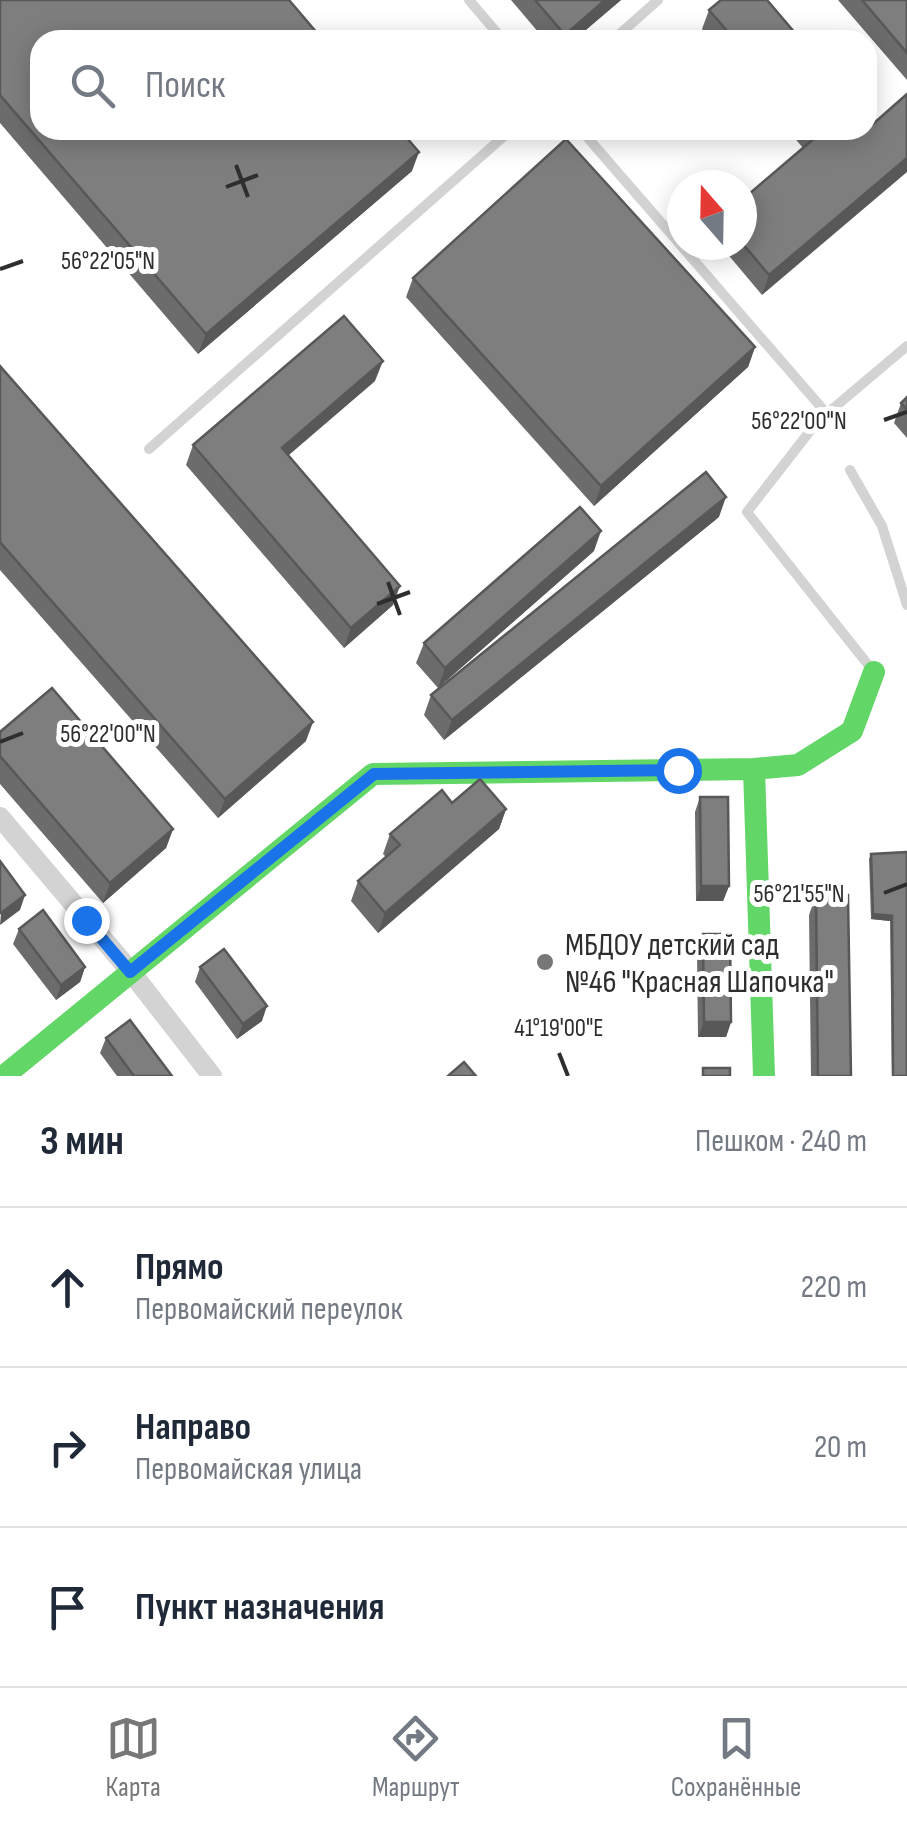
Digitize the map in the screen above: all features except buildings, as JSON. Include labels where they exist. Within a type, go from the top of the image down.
[{"type":"street","points":[[4,1076],[374,774],[798,766],[852,731],[874,672]]},
{"type":"street","points":[[754,769],[764,1076]]},
{"type":"street","points":[[0,817],[212,1076]]},
{"type":"lane","points":[[468,0],[494,30]]},
{"type":"lane","points":[[624,30],[658,0]]},
{"type":"lane","points":[[149,449],[500,140]]},
{"type":"lane","points":[[590,140],[827,414]]},
{"type":"lane","points":[[874,672],[747,512],[817,422],[907,346]]},
{"type":"lane","points":[[850,470],[882,526],[907,605]]},
{"type":"traffic: fast","points":[[4,1076],[373,774],[754,769],[798,765],[852,731],[874,672]]},
{"type":"traffic: fast","points":[[754,769],[764,1076]]},
{"type":"place","name":"МБДОУ детский сад №46 \"Красная Шапочка\"","points":[[545,962]]},
{"type":"route","points":[[86,920],[130,972],[374,774],[678,770]]}]
